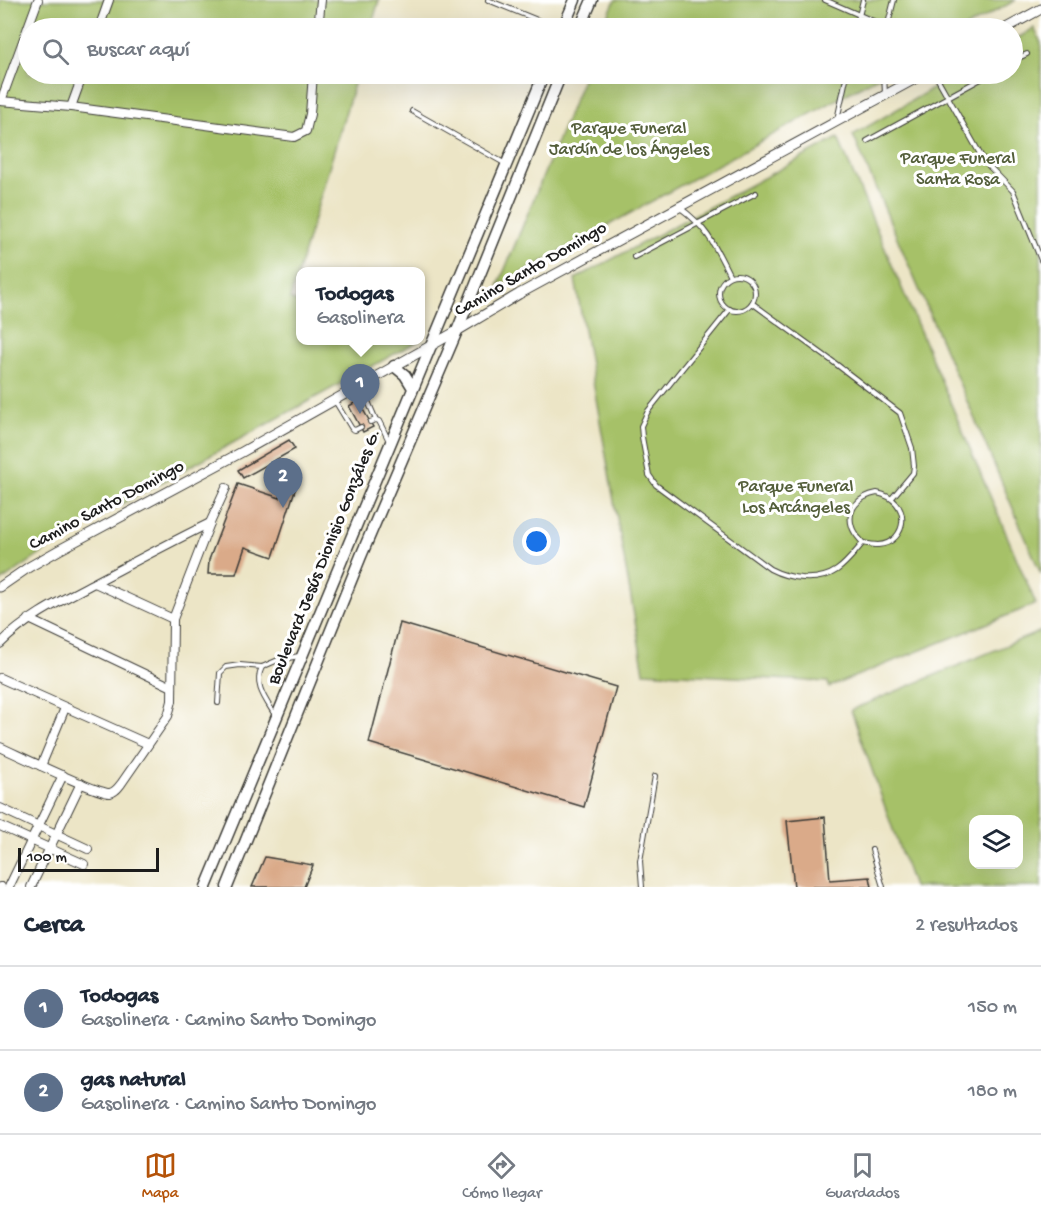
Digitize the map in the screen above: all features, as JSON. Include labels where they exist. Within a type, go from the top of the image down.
[{"type":"main road","points":[[567,18],[575,0]]},
{"type":"main road","points":[[584,18],[592,0]]},
{"type":"main road","name":"Boulevard Jesús Dionisio Gonzáles G.","points":[[206,887],[540,84]]},
{"type":"main road","name":"Boulevard Jesús Dionisio Gonzáles G.","points":[[227,887],[361,556],[457,331],[557,84]]},
{"type":"main road","points":[[394,366],[405,375],[414,388]]},
{"type":"street","points":[[31,18],[38,0]]},
{"type":"street","points":[[103,18],[109,0]]},
{"type":"street","points":[[319,18],[321,0]]},
{"type":"street","points":[[1023,19],[1041,9]]},
{"type":"street","points":[[18,53],[0,101],[71,107],[294,137],[306,131],[312,84]]},
{"type":"street","points":[[71,107],[79,84]]},
{"type":"street","name":"Camino Santo Domingo","points":[[0,587],[59,550],[335,400],[519,294],[906,84]]},
{"type":"street","points":[[0,747],[105,792],[110,793],[121,784],[168,716],[172,700],[173,619],[226,488]]},
{"type":"street","points":[[0,644],[29,619],[52,605],[210,523]]},
{"type":"street","points":[[95,583],[173,619]]},
{"type":"street","points":[[29,619],[172,687]]},
{"type":"street","points":[[0,678],[148,744]]},
{"type":"street","points":[[41,766],[65,708]]},
{"type":"street","points":[[9,887],[63,775]]},
{"type":"street","points":[[31,887],[81,783]]},
{"type":"street","points":[[0,808],[88,849]]},
{"type":"street","points":[[0,826],[84,864]]},
{"type":"lane","points":[[488,0],[532,18]]},
{"type":"lane","points":[[825,0],[865,18]]},
{"type":"lane","points":[[858,18],[863,0]]},
{"type":"lane","points":[[890,18],[894,0]]},
{"type":"lane","points":[[1023,56],[1027,54]]},
{"type":"lane","points":[[837,120],[845,84]]},
{"type":"lane","points":[[885,84],[886,95]]},
{"type":"lane","points":[[940,84],[984,161],[1013,191],[1041,260]]},
{"type":"lane","points":[[867,141],[970,84]]},
{"type":"lane","points":[[412,111],[508,165]]},
{"type":"lane","points":[[634,257],[756,193]]},
{"type":"lane","points":[[678,207],[699,224],[713,243],[730,276]]},
{"type":"lane","points":[[741,275],[751,281],[755,292],[752,303],[742,310],[725,306],[719,296],[721,284],[730,276],[741,275]]},
{"type":"lane","points":[[752,303],[900,413],[912,448],[914,466],[913,473],[892,498]]},
{"type":"lane","points":[[730,309],[644,418],[641,426],[649,475],[656,484],[777,573],[787,576],[817,577],[834,572],[864,543]]},
{"type":"lane","points":[[361,385],[376,420],[380,422],[390,443]]},
{"type":"lane","points":[[335,400],[352,429],[361,427]]},
{"type":"lane","points":[[370,422],[376,420]]},
{"type":"lane","points":[[877,493],[892,498],[902,513],[903,522],[900,531],[887,543],[878,545],[864,543],[855,534],[850,519],[856,504],[869,494],[877,493]]},
{"type":"lane","points":[[218,703],[220,673],[230,665],[262,667],[278,660],[303,655]]},
{"type":"lane","points":[[262,667],[258,681],[260,691],[276,719]]},
{"type":"lane","points":[[642,887],[640,861],[655,776]]},
{"type":"lane","points":[[872,850],[883,887]]},
{"type":"green space","points":[[0,0],[379,0],[374,18],[18,18],[18,84],[354,84],[300,267],[296,267],[296,279],[290,299],[296,301],[296,345],[411,345],[80,527],[0,582]]},
{"type":"green space","points":[[615,0],[1016,0],[983,18],[607,18]]},
{"type":"green space","name":"Parque Funeral Santa Rosa","points":[[1034,28],[1041,43],[1041,574],[853,135],[940,84],[1023,84],[1023,35]]},
{"type":"green space","name":"Parque Funeral Jardín de los Ángeles","points":[[581,84],[865,84],[498,286]]},
{"type":"green space","name":"Parque Funeral Los Arcángeles","points":[[838,138],[1036,604],[829,687],[828,682],[644,672],[575,279]]},
{"type":"green space","points":[[1041,631],[1041,887],[913,887],[851,710]]},
{"type":"building","points":[[358,401],[373,427],[363,432],[349,406]]},
{"type":"building","points":[[289,440],[295,449],[243,478],[238,470]]},
{"type":"building","points":[[286,483],[296,487],[273,557],[245,547],[236,574],[208,574],[209,560],[238,484],[280,498]]},
{"type":"building","points":[[400,623],[616,687],[584,807],[369,743]]},
{"type":"building","points":[[825,817],[830,880],[870,877],[872,887],[794,887],[787,821]]},
{"type":"building","points":[[265,857],[313,865],[304,887],[252,887]]},
{"type":"place","name":"Todogas","points":[[360,414]]},
{"type":"place","name":"gas natural","points":[[283,508]]}]
